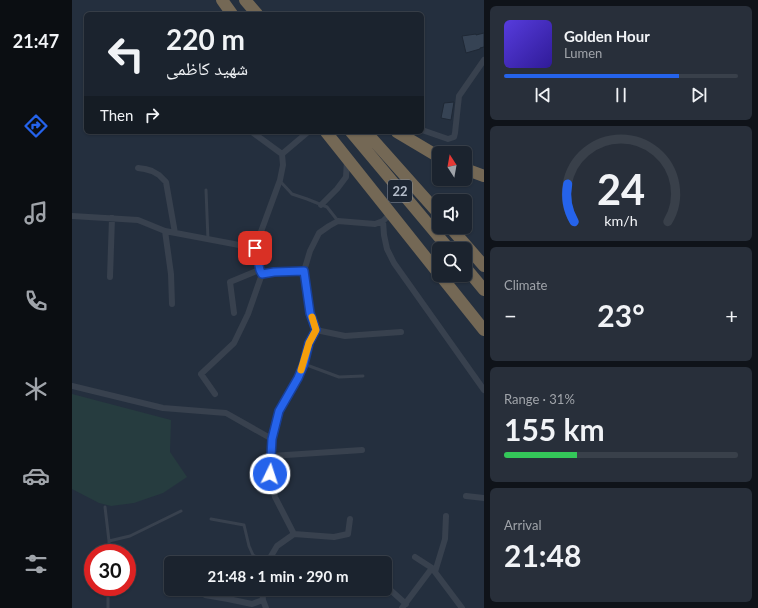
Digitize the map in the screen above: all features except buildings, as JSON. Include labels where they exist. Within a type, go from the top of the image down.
[{"type":"highway","points":[[222,0],[231,12]]},
{"type":"highway","name":"22","points":[[328,134],[347,158],[388,218],[432,267]]},
{"type":"highway","name":"22","points":[[353,134],[443,242]]},
{"type":"highway","points":[[368,134],[432,206]]},
{"type":"highway","points":[[400,134],[432,154]]},
{"type":"highway","points":[[472,172],[484,176]]},
{"type":"highway","points":[[456,234],[484,266]]},
{"type":"highway","points":[[472,275],[484,290]]},
{"type":"highway","name":"22","points":[[445,282],[484,330]]},
{"type":"street","points":[[424,131],[448,139],[454,137],[459,96],[484,60]]},
{"type":"street","points":[[216,394],[201,374],[234,343],[248,314],[261,272],[255,248],[280,180],[283,164],[282,154],[255,134]]},
{"type":"street","points":[[282,154],[306,134]]},
{"type":"street","points":[[321,205],[337,189],[346,177],[347,158]]},
{"type":"street","points":[[138,168],[156,173],[166,182],[175,233]]},
{"type":"street","points":[[72,216],[138,220],[164,231],[255,248]]},
{"type":"street","points":[[110,277],[112,218]]},
{"type":"street","points":[[294,534],[275,497],[270,474],[272,439],[279,411],[298,378],[304,364],[309,343],[316,330],[310,313],[304,271],[310,251],[319,233],[329,226],[338,221],[375,224],[388,218]]},
{"type":"street","points":[[388,218],[384,235],[387,249],[394,263],[484,390]]},
{"type":"street","points":[[164,231],[171,274],[172,304]]},
{"type":"street","points":[[234,313],[230,282],[261,272],[304,271]]},
{"type":"street","points":[[316,330],[345,336],[402,332]]},
{"type":"street","points":[[72,386],[163,408],[226,413],[272,439]]},
{"type":"street","points":[[271,456],[362,450]]},
{"type":"street","points":[[466,496],[484,498]]},
{"type":"street","points":[[392,593],[404,606],[433,570],[445,539],[446,516]]},
{"type":"street","points":[[271,556],[277,546],[294,534],[334,537],[348,534],[350,519]]},
{"type":"street","points":[[415,557],[433,570],[462,608]]},
{"type":"street","points":[[211,596],[252,604],[263,600]]},
{"type":"street","points":[[263,596],[266,608]]},
{"type":"lane","points":[[280,180],[292,194],[326,207],[338,221]]},
{"type":"lane","points":[[206,190],[208,240]]},
{"type":"lane","points":[[304,364],[339,376],[363,376]]},
{"type":"lane","points":[[105,507],[109,541],[130,536],[181,511]]},
{"type":"lane","points":[[211,519],[244,524],[249,546],[255,556]]},
{"type":"lane","points":[[107,596],[108,608]]},
{"type":"green space","points":[[72,394],[171,420],[170,452],[187,477],[163,493],[134,503],[111,506],[99,503],[72,489]]},
{"type":"slow traffic","points":[[301,370],[309,343],[316,330],[312,317]]},
{"type":"route","points":[[255,248],[262,274],[304,271],[310,313],[316,330],[309,343],[304,364],[298,378],[279,411],[272,439],[270,474]]}]
